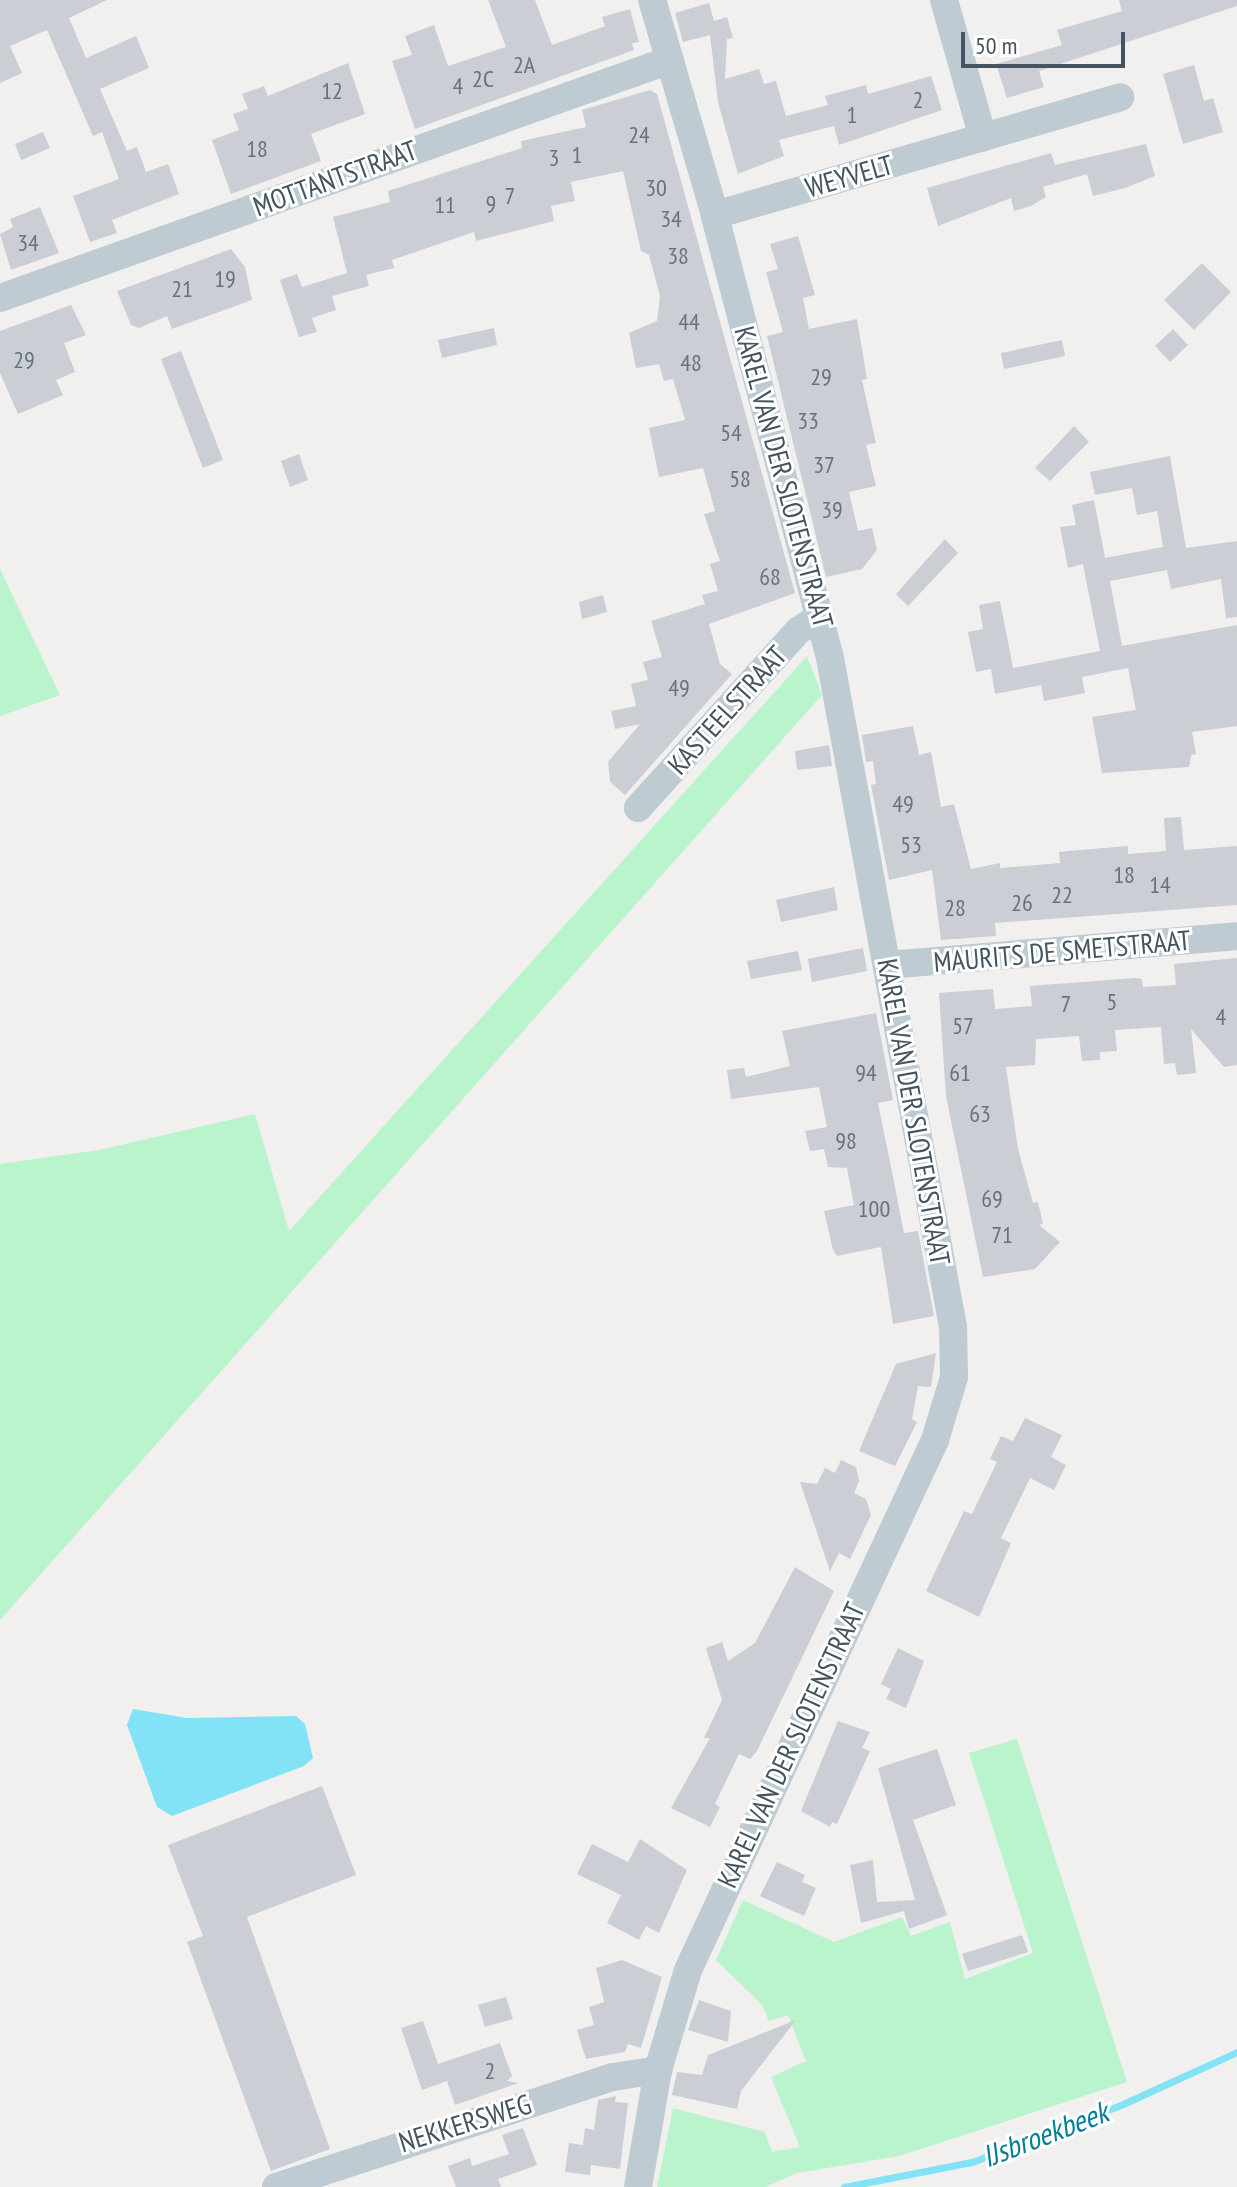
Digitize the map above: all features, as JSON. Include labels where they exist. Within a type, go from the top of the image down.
[{"type":"street","name":"KAREL VAN DER SLOTENSTRAAT","points":[[638,2187],[658,2070],[709,1917],[935,1440],[954,1377],[953,1327],[830,658],[715,215],[652,0]]},
{"type":"street","points":[[944,0],[983,138]]},
{"type":"street","name":"MOTTANTSTRAAT","points":[[0,298],[670,60]]},
{"type":"street","name":"WEYVELT","points":[[715,215],[1120,97]]},
{"type":"street","name":"KASTEELSTRAAT","points":[[638,808],[798,631],[820,616]]},
{"type":"street","name":"MAURITS DE SMETSTRAAT","points":[[887,965],[1237,936]]},
{"type":"street","name":"NEKKERSWEG","points":[[276,2187],[613,2077],[658,2070]]},
{"type":"green space","points":[[0,569],[60,695],[0,716]]},
{"type":"green space","points":[[807,656],[822,695],[0,1620],[0,1164],[99,1150],[255,1114],[289,1231]]},
{"type":"green space","points":[[1017,1739],[1127,2082],[899,2156],[797,2173],[765,2187],[657,2187],[673,2108],[765,2132],[772,2152],[800,2147],[771,2077],[806,2061],[788,2015],[769,2021],[762,2005],[716,1960],[743,1900],[834,1942],[902,1917],[911,1936],[950,1922],[965,1979],[1033,1953],[969,1753]]},
{"type":"water","points":[[133,1709],[187,1718],[296,1716],[305,1724],[313,1758],[304,1766],[172,1816],[157,1807],[127,1725]]},
{"type":"building","points":[[0,0],[107,0],[69,18],[86,58],[136,36],[149,68],[100,89],[127,151],[137,147],[146,172],[168,164],[179,194],[112,220],[117,233],[90,242],[73,196],[119,179],[102,132],[93,136],[47,30],[10,46],[22,73],[0,83]]},
{"type":"building","points":[[488,0],[535,0],[552,45],[605,26],[602,17],[630,9],[639,42],[632,43],[634,50],[415,129],[392,61],[412,55],[405,36],[434,25],[448,66],[506,47]]},
{"type":"building","points":[[1119,0],[1237,0],[1237,6],[1039,71],[1044,87],[1007,98],[996,64],[1062,45],[1057,30],[1122,11]]},
{"type":"building","points":[[709,3],[714,21],[727,17],[733,38],[727,39],[725,79],[759,69],[764,84],[776,81],[786,116],[828,105],[825,96],[866,85],[868,94],[931,76],[942,110],[839,145],[834,126],[779,140],[784,156],[738,174],[718,102],[710,35],[683,42],[675,13]]},
{"type":"building","points":[[348,63],[365,114],[311,134],[321,161],[231,194],[212,140],[239,130],[233,114],[248,109],[242,94],[264,86],[268,96]]},
{"type":"building","points":[[1194,65],[1204,101],[1213,98],[1223,132],[1183,144],[1163,74]]},
{"type":"building","points":[[650,90],[657,94],[795,593],[709,624],[720,664],[732,674],[625,795],[610,782],[608,762],[640,724],[615,729],[611,711],[636,706],[631,684],[648,680],[643,662],[662,657],[651,621],[705,604],[702,595],[718,591],[710,564],[720,561],[704,514],[715,511],[703,468],[659,477],[649,428],[685,420],[673,379],[664,381],[659,364],[636,368],[629,333],[657,321],[660,296],[649,255],[641,251],[623,171],[571,182],[575,201],[551,206],[554,221],[476,241],[474,232],[392,260],[394,268],[366,275],[369,286],[332,296],[336,310],[312,318],[317,332],[299,337],[280,280],[297,274],[302,287],[347,273],[333,217],[390,202],[388,191],[522,148],[521,141],[586,127],[582,110]]},
{"type":"building","points":[[43,132],[50,148],[21,160],[15,144]]},
{"type":"building","points":[[1146,144],[1155,176],[1125,188],[1093,196],[1087,174],[1043,187],[1046,197],[1031,206],[1014,211],[1011,198],[938,226],[927,188],[1051,153],[1055,165]]},
{"type":"building","points":[[40,207],[59,253],[11,270],[0,234],[13,227],[10,219]]},
{"type":"building","points":[[798,236],[815,295],[803,298],[809,329],[857,319],[867,379],[862,380],[876,443],[866,445],[876,486],[849,492],[858,531],[872,528],[877,550],[862,569],[826,577],[767,336],[783,332],[766,272],[778,269],[770,244]]},
{"type":"building","points":[[231,249],[245,267],[252,300],[172,329],[167,316],[139,328],[131,325],[117,291]]},
{"type":"building","points":[[1202,263],[1231,292],[1194,330],[1164,300]]},
{"type":"building","points":[[71,305],[86,335],[64,343],[75,372],[56,380],[63,395],[18,414],[0,373],[0,331]]},
{"type":"building","points":[[494,328],[497,345],[442,358],[438,340]]},
{"type":"building","points":[[1173,329],[1188,345],[1170,362],[1155,346]]},
{"type":"building","points":[[1062,340],[1065,356],[1004,369],[1001,353]]},
{"type":"building","points":[[181,351],[223,460],[203,468],[161,359]]},
{"type":"building","points":[[1074,426],[1089,442],[1050,481],[1035,468]]},
{"type":"building","points":[[299,454],[308,480],[290,487],[281,461]]},
{"type":"building","points":[[1170,456],[1186,548],[1237,541],[1237,617],[1226,618],[1221,579],[1171,589],[1167,570],[1110,581],[1122,646],[1237,625],[1237,726],[1192,732],[1196,754],[1191,755],[1189,767],[1102,773],[1092,717],[1136,710],[1128,668],[1082,677],[1085,693],[1044,701],[1041,685],[995,694],[991,669],[976,672],[968,632],[983,629],[979,605],[1000,601],[1013,668],[1100,651],[1083,564],[1068,568],[1060,527],[1076,525],[1072,505],[1094,500],[1105,558],[1163,547],[1157,511],[1137,515],[1132,488],[1095,495],[1090,472]]},
{"type":"building","points":[[945,539],[958,553],[908,606],[896,594]]},
{"type":"building","points":[[603,595],[607,612],[582,619],[579,602]]},
{"type":"building","points":[[913,726],[919,755],[931,752],[941,807],[954,804],[971,869],[1000,863],[1000,868],[1060,863],[1059,852],[1068,851],[1128,846],[1128,854],[1166,851],[1164,818],[1181,817],[1184,850],[1237,846],[1237,905],[995,923],[996,936],[941,940],[932,870],[889,880],[871,785],[876,784],[873,761],[866,762],[862,735]]},
{"type":"building","points":[[829,745],[832,766],[797,770],[795,751]]},
{"type":"building","points":[[834,887],[838,910],[781,922],[776,900]]},
{"type":"building","points":[[863,948],[867,971],[812,982],[808,959]]},
{"type":"building","points":[[798,951],[802,970],[751,979],[747,961]]},
{"type":"building","points":[[1237,958],[1237,1065],[1224,1067],[1191,1029],[1196,1073],[1177,1075],[1175,1063],[1164,1064],[1161,1027],[1115,1030],[1117,1051],[1100,1052],[1100,1060],[1082,1061],[1079,1036],[1036,1039],[1035,1065],[1006,1067],[1018,1149],[1033,1203],[1038,1202],[1043,1224],[1039,1225],[1060,1242],[1035,1269],[983,1277],[946,1096],[939,993],[993,989],[995,1009],[1032,1006],[1030,986],[1135,978],[1142,979],[1143,987],[1176,985],[1174,964]]},
{"type":"building","points":[[876,1013],[893,1100],[878,1103],[904,1233],[918,1231],[934,1316],[893,1324],[881,1247],[837,1256],[833,1250],[824,1211],[854,1205],[847,1168],[828,1167],[824,1149],[810,1151],[805,1131],[827,1127],[819,1087],[731,1099],[727,1070],[744,1068],[746,1077],[790,1066],[782,1031]]},
{"type":"building","points":[[936,1353],[931,1387],[918,1386],[912,1419],[917,1422],[895,1466],[859,1451],[896,1364]]},
{"type":"building","points":[[1025,1418],[1062,1435],[1051,1457],[1066,1465],[1054,1490],[1030,1478],[1001,1538],[1011,1543],[979,1617],[926,1591],[964,1511],[972,1514],[997,1462],[990,1459],[1001,1436],[1013,1441]]},
{"type":"building","points":[[841,1460],[856,1467],[859,1481],[854,1493],[866,1499],[871,1515],[850,1559],[839,1553],[830,1571],[800,1482],[817,1484],[825,1468],[835,1473]]},
{"type":"building","points":[[795,1567],[834,1591],[757,1751],[750,1759],[739,1754],[715,1804],[720,1807],[710,1827],[671,1808],[710,1738],[704,1738],[722,1700],[706,1648],[722,1642],[728,1661],[755,1643]]},
{"type":"building","points":[[898,1648],[924,1661],[906,1708],[886,1699],[891,1689],[881,1684]]},
{"type":"building","points":[[838,1721],[870,1732],[862,1748],[870,1751],[837,1824],[832,1822],[830,1827],[801,1811]]},
{"type":"building","points":[[937,1749],[956,1805],[913,1820],[947,1915],[909,1929],[904,1911],[861,1923],[850,1865],[873,1860],[877,1902],[915,1900],[878,1768]]},
{"type":"building","points":[[322,1786],[356,1875],[247,1917],[330,2149],[271,2171],[187,1942],[203,1936],[168,1845]]},
{"type":"building","points":[[640,1839],[687,1870],[659,1933],[646,1926],[639,1940],[607,1923],[621,1895],[577,1874],[592,1844],[628,1862]]},
{"type":"building","points":[[777,1862],[805,1875],[802,1882],[816,1888],[804,1916],[760,1896]]},
{"type":"building","points":[[1022,1935],[1028,1952],[968,1971],[962,1954]]},
{"type":"building","points":[[622,1960],[662,1977],[641,2048],[628,2044],[625,2052],[586,2059],[577,2030],[594,2025],[589,2007],[604,2002],[596,1968]]},
{"type":"building","points":[[506,1997],[513,2019],[485,2027],[478,2005]]},
{"type":"building","points":[[699,2000],[731,2011],[728,2042],[688,2030]]},
{"type":"building","points":[[796,2020],[741,2091],[737,2109],[672,2095],[677,2072],[702,2075],[708,2055]]},
{"type":"building","points":[[423,2021],[438,2064],[500,2043],[512,2076],[507,2081],[519,2083],[455,2105],[447,2081],[422,2090],[401,2028]]},
{"type":"building","points":[[616,2096],[615,2102],[628,2103],[620,2169],[591,2165],[590,2175],[565,2172],[569,2143],[583,2145],[585,2128],[594,2130],[598,2100]]},
{"type":"building","points":[[523,2128],[537,2165],[498,2179],[501,2187],[456,2187],[448,2166],[470,2158],[472,2166],[509,2154],[502,2135]]},
{"type":"waterway","name":"IJsbroekbeek","points":[[844,2187],[972,2162],[1123,2104],[1237,2052]]}]
